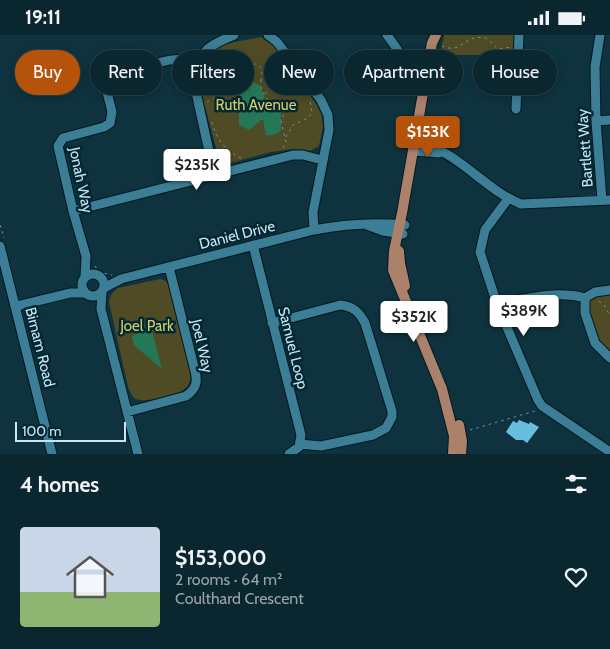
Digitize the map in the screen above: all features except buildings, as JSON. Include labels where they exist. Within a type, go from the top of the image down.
[{"type":"main road","points":[[431,50],[432,43],[437,35]]},
{"type":"main road","points":[[426,95],[418,147],[401,229],[394,251],[393,270],[442,389],[454,436],[453,454]]},
{"type":"main road","points":[[401,229],[399,251],[403,283],[454,409],[462,441],[461,454]]},
{"type":"street","points":[[205,50],[222,38],[242,35]]},
{"type":"street","points":[[268,35],[277,42],[315,93],[328,115],[329,130],[313,212],[314,230]]},
{"type":"street","points":[[387,35],[398,50]]},
{"type":"street","points":[[516,109],[519,35]]},
{"type":"street","name":"Bartlett Way","points":[[600,35],[594,67],[596,121],[606,200]]},
{"type":"street","name":"Jonah Way","points":[[99,276],[86,257],[58,146],[63,138],[104,127],[110,123],[112,112],[108,95]]},
{"type":"street","points":[[197,95],[214,174]]},
{"type":"street","points":[[596,121],[610,120]]},
{"type":"street","points":[[418,147],[454,158],[508,199],[521,204],[606,200]]},
{"type":"street","points":[[73,211],[293,155],[303,155],[322,160]]},
{"type":"street","points":[[508,199],[485,230],[480,252],[497,304],[542,406],[610,451]]},
{"type":"street","name":"Daniel Drive","points":[[85,288],[89,275],[118,277],[169,267],[344,224],[362,223],[383,231],[401,229]]},
{"type":"street","name":"Birnam Road","points":[[2,244],[52,454]]},
{"type":"street","name":"Samuel Loop","points":[[253,245],[300,429],[300,444]]},
{"type":"street","name":"Jonah Way","points":[[85,288],[86,257]]},
{"type":"street","name":"Joel Way","points":[[126,412],[186,396],[192,391],[196,383],[195,371],[169,267]]},
{"type":"street","points":[[99,276],[104,284],[101,309],[138,454]]},
{"type":"street","name":"Daniel Drive","points":[[16,306],[85,288],[99,295],[118,277]]},
{"type":"street","points":[[85,288],[101,309]]},
{"type":"street","points":[[497,304],[570,294],[584,298],[594,292],[610,290]]},
{"type":"street","points":[[584,298],[585,313],[595,343],[610,358]]},
{"type":"street","points":[[272,323],[340,305],[356,310],[365,323],[392,411],[392,417],[386,428],[373,435],[321,446],[300,444],[296,450],[289,454]]},
{"type":"path","points":[[441,46],[454,48],[465,39],[478,36],[490,41],[498,49],[507,47],[519,48]]},
{"type":"path","points":[[254,64],[258,65],[262,71],[261,85],[264,95],[269,101],[277,103],[283,109],[284,114],[281,121],[286,138]]},
{"type":"path","points":[[279,151],[285,145],[286,138],[293,125],[308,118],[312,113],[310,101],[307,95]]},
{"type":"path","points":[[205,97],[207,104],[211,98],[226,98]]},
{"type":"path","points":[[212,123],[214,132],[223,145],[245,160]]},
{"type":"path","points":[[0,225],[2,244]]},
{"type":"path","points":[[91,265],[94,264],[99,272],[118,277]]},
{"type":"path","points":[[610,305],[604,306],[610,316]]},
{"type":"path","points":[[464,432],[539,410],[542,406]]},
{"type":"green space","points":[[444,35],[515,35],[514,50],[473,50],[473,55],[463,55],[463,50],[441,50]]},
{"type":"green space","name":"Ruth Avenue","points":[[261,37],[274,46],[277,50],[264,50],[264,95],[310,95],[322,116],[323,127],[319,146],[310,151],[294,149],[271,152],[227,164],[219,159],[202,95],[254,95],[254,50],[215,50],[233,43]]},
{"type":"green space","name":"Joel Park","points":[[160,279],[166,281],[172,292],[191,377],[185,389],[179,392],[158,399],[138,400],[133,397],[128,387],[109,302],[112,294],[118,288]]},
{"type":"green space","points":[[610,291],[610,357],[596,342],[586,299]]},
{"type":"shaded area","points":[[254,82],[260,85],[266,103],[275,104],[281,111],[281,131],[273,135],[266,135],[263,120],[249,130],[239,125],[239,95],[254,95]]},
{"type":"shaded area","points":[[149,320],[162,369],[134,345],[132,337]]}]
